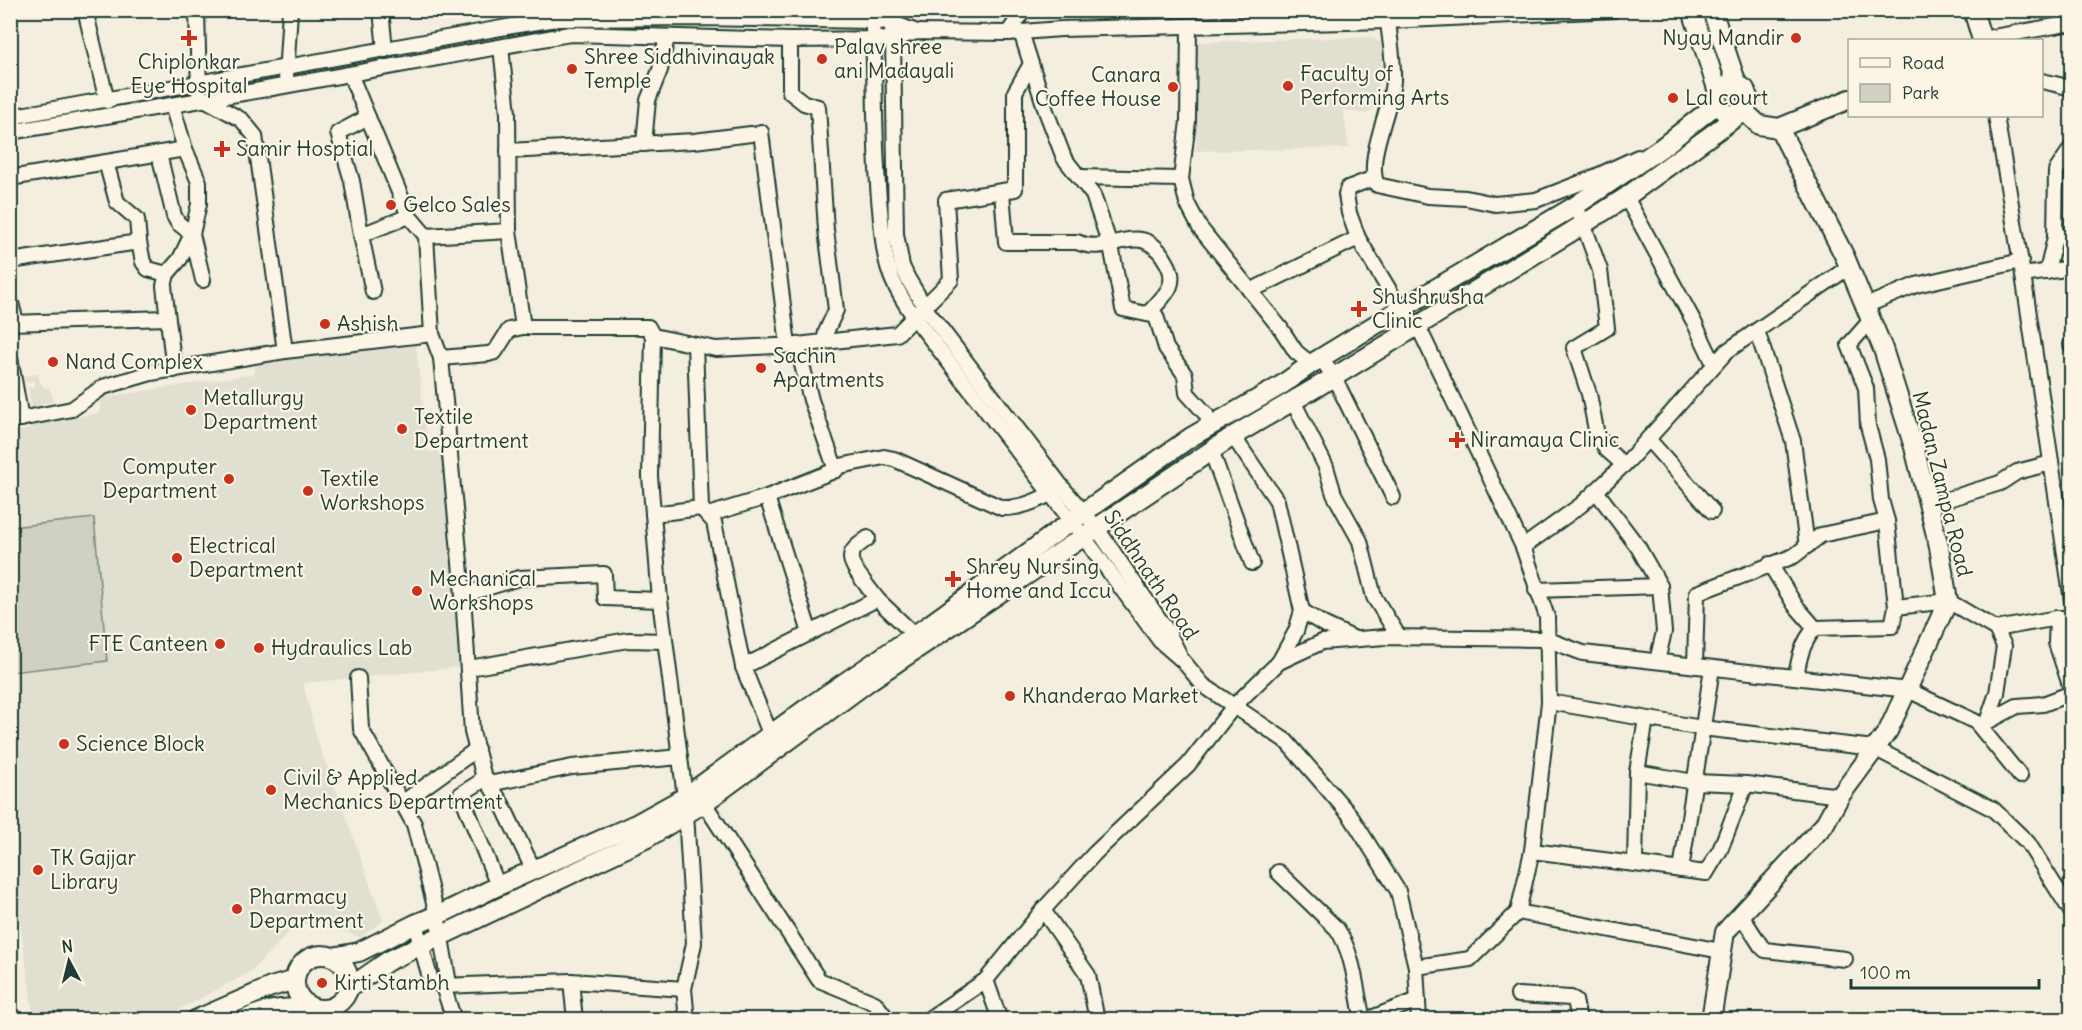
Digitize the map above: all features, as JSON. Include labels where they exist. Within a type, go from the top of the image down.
[{"type":"main road","points":[[1692,10],[1718,98],[1726,114],[1741,113],[1759,125],[1779,128],[1848,100]]},
{"type":"main road","points":[[1712,10],[1737,84]]},
{"type":"main road","points":[[1974,10],[1982,39]]},
{"type":"main road","points":[[244,1020],[257,1013],[295,1007],[328,1009],[341,1002],[349,988],[388,960],[648,838],[685,805],[919,638],[1089,532],[1237,433],[1334,377],[1626,197],[1741,113],[1748,106],[1748,94],[1745,88],[1737,84],[1728,84],[1718,98],[1661,148],[1575,206],[1401,309],[1280,386],[1232,412],[1078,516],[929,625],[919,638]]},
{"type":"main road","name":"Madan Zampa Road","points":[[1711,1020],[1725,932],[1824,825],[1840,796],[1888,730],[1948,602],[1929,505],[1914,447],[1883,349],[1849,267],[1779,128]]},
{"type":"main road","points":[[1232,412],[1237,433]]},
{"type":"main road","points":[[1205,430],[1211,450]]},
{"type":"main road","points":[[320,1009],[304,1003],[296,989],[297,972],[308,959],[316,956],[332,957],[359,952],[415,924],[638,823],[685,805],[704,803],[773,741]]},
{"type":"main road","points":[[332,957],[344,966],[348,973],[349,988]]},
{"type":"main road","points":[[195,1020],[271,987],[295,980]]},
{"type":"street","points":[[86,10],[107,101]]},
{"type":"street","points":[[197,10],[199,84],[203,100],[242,120],[255,136],[285,351]]},
{"type":"street","points":[[286,86],[290,10]]},
{"type":"street","points":[[381,10],[385,50]]},
{"type":"street","points":[[1024,10],[1015,32],[1031,64],[1064,158],[1093,195],[1109,244],[1123,309],[1156,316],[1166,348],[1185,375],[1187,393],[1206,414],[1205,430]]},
{"type":"street","points":[[917,32],[892,17],[872,16],[556,15],[518,25],[107,101],[11,114],[13,131],[286,86],[570,34],[790,40],[893,39],[917,32],[1015,32],[1388,21],[1614,10]]},
{"type":"street","points":[[698,14],[699,38]]},
{"type":"street","points":[[556,15],[559,36]]},
{"type":"street","points":[[872,16],[877,183],[884,249],[889,272],[897,292],[914,317],[1056,490]]},
{"type":"street","points":[[892,17],[896,234],[902,266],[925,307],[1056,490]]},
{"type":"street","points":[[1388,21],[1393,81],[1375,156],[1374,178],[1377,185],[1428,196],[1466,198],[1495,204],[1536,200],[1661,148]]},
{"type":"street","points":[[1987,39],[2072,23]]},
{"type":"street","points":[[1188,26],[1188,121],[1181,179],[1187,203],[1200,228],[1281,329],[1296,352],[1316,361],[1334,377],[1393,497]]},
{"type":"street","points":[[644,144],[648,100],[660,70],[667,37]]},
{"type":"street","points":[[790,40],[790,92],[804,104],[818,107],[826,230],[836,310],[824,342]]},
{"type":"street","points":[[501,47],[508,113],[509,231],[523,327]]},
{"type":"street","points":[[653,336],[716,349],[792,345],[897,334],[951,280],[946,200],[1015,189],[1015,92],[1031,64]]},
{"type":"street","points":[[350,74],[409,216],[426,236],[432,334],[441,358],[469,668],[472,732],[486,779],[502,804],[534,871]]},
{"type":"street","points":[[2043,81],[2072,88]]},
{"type":"street","points":[[172,105],[185,149],[199,182],[200,192],[198,213],[186,250],[167,274],[164,286],[174,370]]},
{"type":"street","points":[[368,117],[338,133],[352,181],[373,292]]},
{"type":"street","points":[[1996,117],[2022,268],[2072,601]]},
{"type":"street","points":[[508,151],[694,141],[756,133],[792,345],[836,471],[768,497],[704,511],[653,514]]},
{"type":"street","points":[[2047,272],[2055,237],[2056,171],[2072,147]]},
{"type":"street","points":[[10,178],[185,149]]},
{"type":"street","points":[[159,154],[174,216],[178,223],[192,234],[203,280]]},
{"type":"street","points":[[106,162],[117,202],[137,219],[143,262],[148,269],[167,274]]},
{"type":"street","points":[[1079,177],[1181,179]]},
{"type":"street","points":[[1374,178],[1348,188],[1346,194],[1349,213],[1358,238],[1401,309],[1418,326],[1523,547],[1547,618],[1549,702],[1532,850],[1518,912],[1470,960],[1416,967]]},
{"type":"street","points":[[1002,192],[1006,242],[1077,242],[1086,246],[1136,239],[1150,241],[1165,258],[1172,273],[1171,287],[1148,314]]},
{"type":"street","points":[[1626,197],[1695,322],[1714,364]]},
{"type":"street","points":[[1575,206],[1584,224],[1600,270],[1607,328],[1574,348],[1597,435],[1606,449],[1624,465]]},
{"type":"street","points":[[361,235],[409,216]]},
{"type":"street","points":[[426,236],[509,231]]},
{"type":"street","points":[[2055,237],[2072,236]]},
{"type":"street","points":[[1250,291],[1358,238]]},
{"type":"street","points":[[10,261],[139,242]]},
{"type":"street","points":[[1523,547],[1581,505],[1624,465],[1727,351],[1849,267]]},
{"type":"street","points":[[1796,677],[1806,639],[1815,628],[1892,626],[1896,607],[1887,521],[1881,500],[1877,459],[1868,426],[1866,388],[1849,345],[1868,313],[1916,285],[2022,268],[2047,272],[2072,268]]},
{"type":"street","points":[[10,299],[13,323],[167,318]]},
{"type":"street","points":[[441,358],[495,352],[509,330],[523,327],[648,327],[653,336],[650,476],[660,600],[685,805],[694,943],[684,989],[687,1020]]},
{"type":"street","points":[[1757,331],[1793,441],[1807,546]]},
{"type":"street","points":[[10,357],[16,420],[72,409],[103,387],[151,373],[285,351],[432,334]]},
{"type":"street","points":[[695,345],[704,511],[714,522],[742,667],[773,741]]},
{"type":"street","points":[[1293,401],[1326,467],[1334,494],[1360,540],[1374,597],[1399,637]]},
{"type":"street","points":[[927,1020],[948,1013],[986,980],[1042,910],[1095,853],[1188,765],[1234,706],[1279,662],[1296,631],[1302,611],[1277,501],[1237,433]]},
{"type":"street","points":[[1648,439],[1712,511]]},
{"type":"street","points":[[1211,450],[1252,562]]},
{"type":"street","points":[[835,467],[884,458],[894,459],[1002,508],[1013,509],[1022,506],[1056,490]]},
{"type":"street","points":[[1929,505],[2000,483],[2017,472],[2051,464]]},
{"type":"street","name":"Siddhnath Road","points":[[1056,490],[1168,632],[1183,661],[1203,685],[1286,741],[1350,815],[1398,891],[1416,967],[1419,1020]]},
{"type":"street","points":[[1596,491],[1638,547],[1660,586],[1664,632],[1657,661]]},
{"type":"street","points":[[768,497],[810,633]]},
{"type":"street","points":[[1695,666],[1697,593],[1794,556],[1821,535],[1887,521]]},
{"type":"street","points":[[868,538],[854,550],[850,557],[853,565],[877,599],[919,638]]},
{"type":"street","points":[[1770,564],[1795,605],[1815,628]]},
{"type":"street","points":[[463,596],[519,579],[604,574],[605,598],[660,600]]},
{"type":"street","points":[[1536,590],[1660,586]]},
{"type":"street","points":[[742,667],[877,599]]},
{"type":"street","points":[[1896,607],[1948,602],[1996,629],[2004,646],[1996,693],[1987,722],[2017,706],[2043,704],[2072,692],[2056,643],[2057,618]]},
{"type":"street","points":[[1302,611],[1323,624],[1356,639]]},
{"type":"street","points":[[1996,629],[2057,618],[2072,618]]},
{"type":"street","points":[[1279,662],[1322,642],[1356,639],[1399,637],[1546,639],[1583,653],[1908,690],[1976,722],[2020,776]]},
{"type":"street","points":[[469,668],[628,640],[665,641]]},
{"type":"street","points":[[1681,870],[1713,668]]},
{"type":"street","points":[[358,678],[361,729],[414,824],[436,915],[448,978],[442,986]]},
{"type":"street","points":[[1549,702],[1702,728],[1874,748],[1993,809],[2028,843],[2072,913]]},
{"type":"street","points":[[1635,864],[1637,772],[1646,719]]},
{"type":"street","points":[[402,803],[477,749]]},
{"type":"street","points":[[498,886],[461,794],[486,779],[572,767],[680,757]]},
{"type":"street","points":[[1637,772],[1694,782],[1746,784],[1840,796]]},
{"type":"street","points":[[1532,850],[1707,873],[1720,850],[1746,784]]},
{"type":"street","points":[[704,803],[819,980],[875,1003],[888,1020]]},
{"type":"street","points":[[1278,872],[1337,928],[1342,936],[1364,1020],[1418,1000]]},
{"type":"street","points":[[1042,910],[1088,975],[1097,1020]]},
{"type":"street","points":[[1518,912],[1721,951]]},
{"type":"street","points":[[1742,915],[1765,950],[1845,959]]},
{"type":"street","points":[[415,924],[431,981],[442,986],[571,981],[684,989]]},
{"type":"street","points":[[986,980],[1000,1020]]},
{"type":"street","points":[[571,981],[575,1020]]},
{"type":"street","points":[[442,986],[454,1020]]},
{"type":"street","points":[[1518,994],[1571,998],[1575,1000],[1579,1020]]},
{"type":"shaded area","name":"Faculty of Performing Arts","points":[[1371,37],[1381,43],[1382,67],[1374,106],[1367,114],[1343,110],[1349,148],[1196,151],[1198,42]]},
{"type":"shaded area","points":[[416,346],[428,452],[443,450],[462,667],[303,683],[318,743],[383,921],[360,937],[313,921],[292,929],[250,972],[162,1019],[34,1019],[10,852],[10,436],[42,423],[100,413],[99,398],[254,374],[255,363]]},
{"type":"shaded area","points":[[38,374],[45,388],[50,388],[53,401],[40,404],[40,407],[32,409],[28,388],[35,387],[34,381],[25,382],[24,376]]},
{"type":"green space","points":[[94,518],[107,661],[11,672],[11,527]]},
{"type":"place","name":"Chiplonkar Eye Hospital","points":[[189,38]]},
{"type":"place","name":"Nyay Mandir","points":[[1796,38]]},
{"type":"place","name":"Palav shree ani Madayali","points":[[822,59]]},
{"type":"place","name":"Shree Siddhivinayak Temple","points":[[572,69]]},
{"type":"place","name":"Faculty of Performing Arts","points":[[1288,86]]},
{"type":"place","name":"Canara Coffee House","points":[[1173,87]]},
{"type":"place","name":"Lal court","points":[[1673,98]]},
{"type":"place","name":"Samir Hosptial","points":[[222,149]]},
{"type":"place","name":"Gelco Sales","points":[[391,205]]},
{"type":"place","name":"Shushrusha Clinic","points":[[1359,309]]},
{"type":"place","name":"Ashish","points":[[325,324]]},
{"type":"place","name":"Nand Complex","points":[[53,362]]},
{"type":"place","name":"Sachin Apartments","points":[[761,368]]},
{"type":"place","name":"Metallurgy Department","points":[[191,410]]},
{"type":"place","name":"Textile Department","points":[[402,429]]},
{"type":"place","name":"Niramaya Clinic","points":[[1457,440]]},
{"type":"place","name":"Computer Department","points":[[229,479]]},
{"type":"place","name":"Textile Workshops","points":[[308,491]]},
{"type":"place","name":"Electrical Department","points":[[177,558]]},
{"type":"place","name":"Shrey Nursing Home and Iccu","points":[[953,579]]},
{"type":"place","name":"Mechanical Workshops","points":[[417,591]]},
{"type":"place","name":"FTE Canteen","points":[[220,644]]},
{"type":"place","name":"Hydraulics Lab","points":[[259,648]]},
{"type":"place","name":"Khanderao Market","points":[[1010,696]]},
{"type":"place","name":"Science Block","points":[[64,744]]},
{"type":"place","name":"Civil & Applied Mechanics Department","points":[[271,790]]},
{"type":"place","name":"TK Gajjar Library","points":[[38,870]]},
{"type":"place","name":"Pharmacy Department","points":[[237,909]]},
{"type":"place","name":"Kirti Stambh","points":[[322,983]]}]
